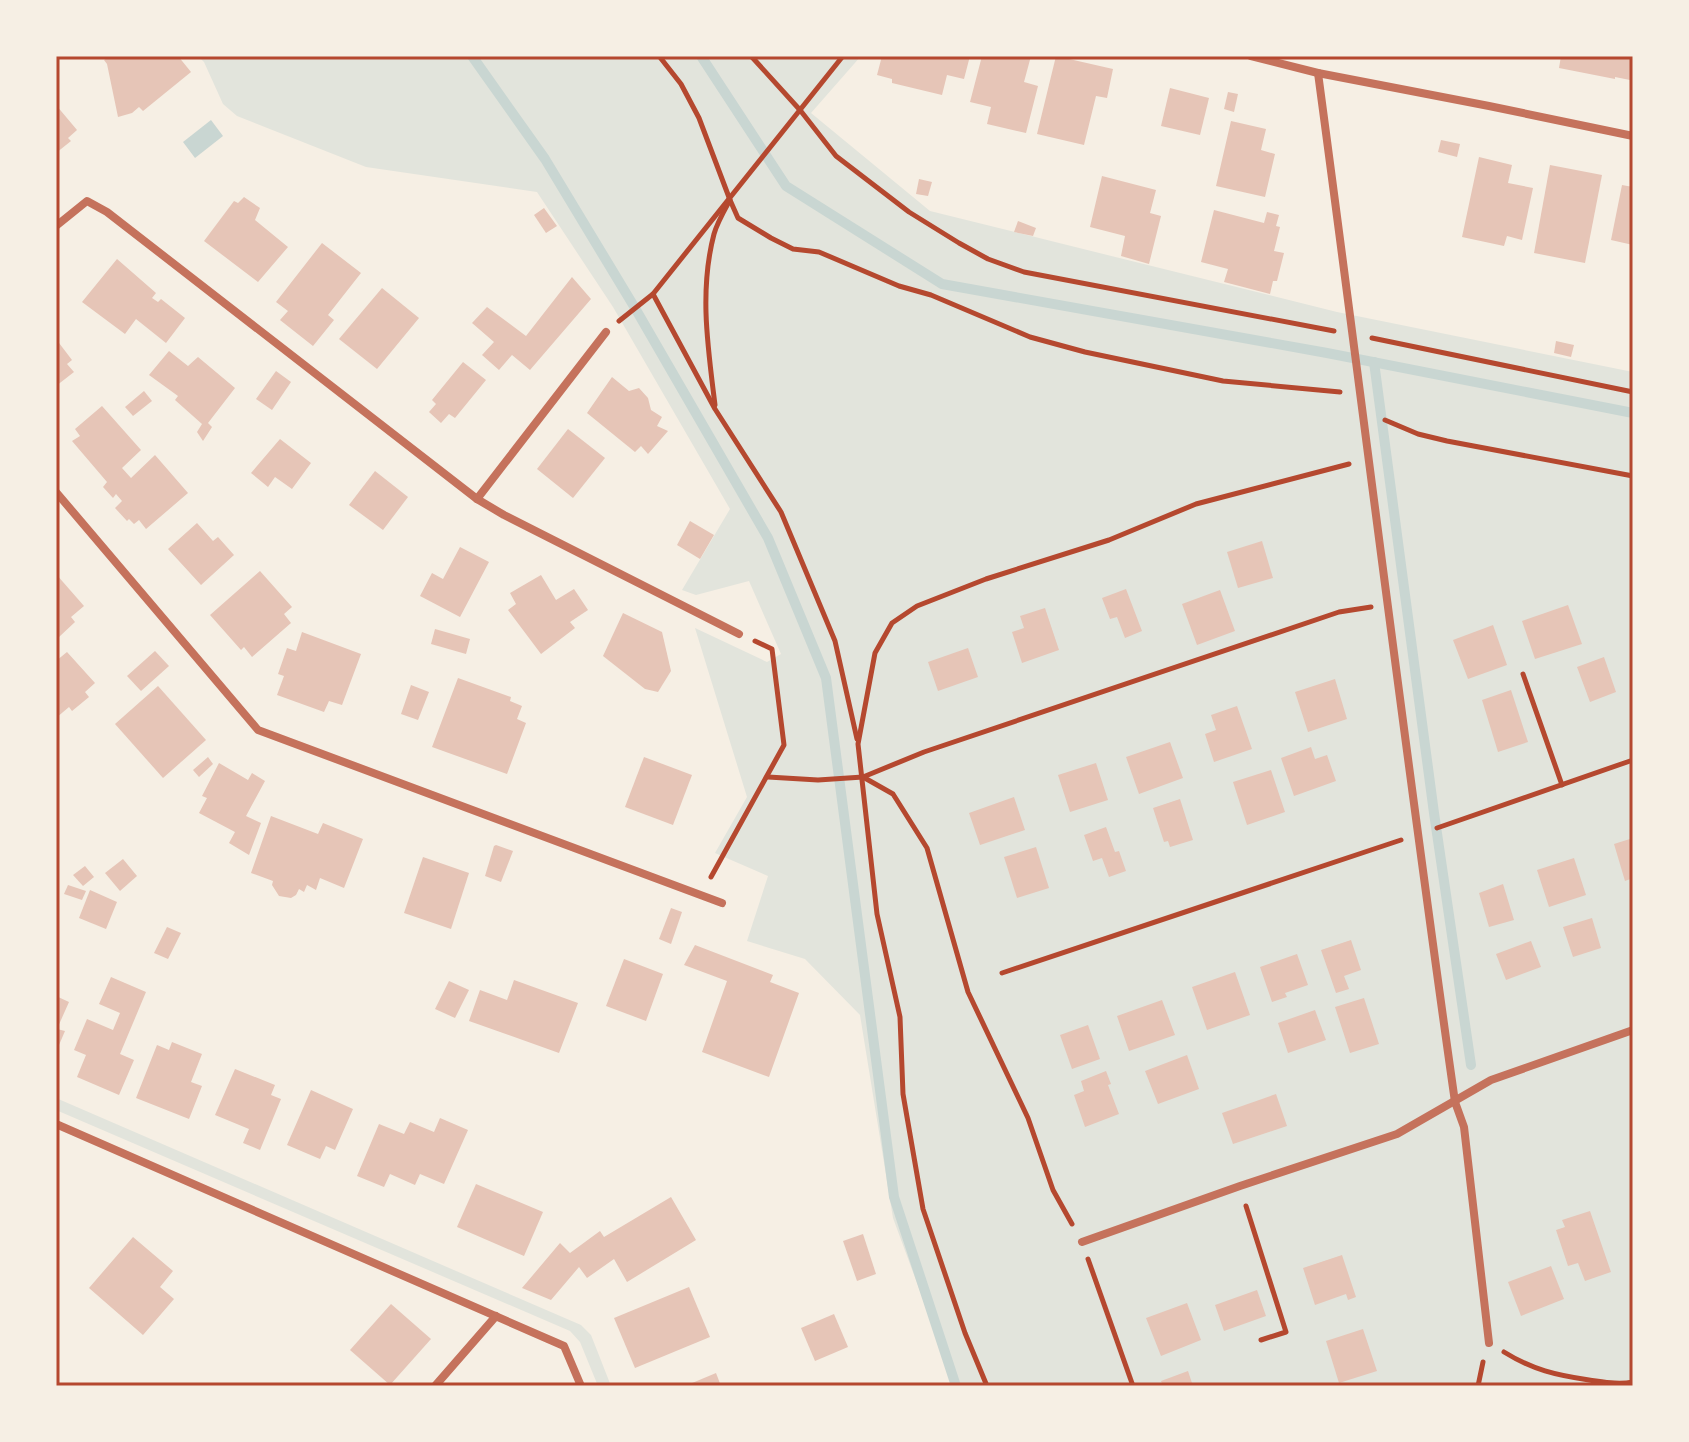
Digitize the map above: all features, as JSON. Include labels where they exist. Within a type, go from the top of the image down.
[{"type":"street","points":[[1251,56],[1318,73],[1633,136]]},
{"type":"street","points":[[1292,67],[1295,56]]},
{"type":"street","points":[[1318,73],[1417,834],[1455,1102],[1464,1127],[1489,1343]]},
{"type":"street","points":[[56,226],[87,201],[107,212],[477,499],[739,634]]},
{"type":"street","points":[[477,499],[606,332]]},
{"type":"street","points":[[56,492],[258,730],[722,903]]},
{"type":"street","points":[[1082,1242],[1397,1134],[1491,1080],[1633,1030]]},
{"type":"street","points":[[56,1124],[564,1346],[581,1386]]},
{"type":"street","points":[[435,1386],[496,1316]]},
{"type":"path","points":[[659,56],[681,84],[699,118],[738,218],[793,249],[819,252],[1030,337],[1223,381],[1347,392],[1389,423],[1418,434],[1633,476]]},
{"type":"path","points":[[751,56],[836,156],[909,212],[988,259],[1024,272],[1353,334],[1633,392]]},
{"type":"path","points":[[606,332],[653,294],[843,56]]},
{"type":"path","points":[[715,409],[705,320],[708,270],[715,232],[730,200]]},
{"type":"path","points":[[653,294],[715,409],[781,512],[835,641],[858,744],[877,914],[900,1017],[903,1094],[923,1209],[965,1333],[987,1386]]},
{"type":"path","points":[[858,744],[875,653],[892,623],[917,606],[986,579],[1109,540],[1196,504],[1369,459]]},
{"type":"path","points":[[768,777],[818,780],[863,777],[924,752],[1339,612],[1387,605]]},
{"type":"path","points":[[701,895],[784,745],[772,649],[739,634]]},
{"type":"path","points":[[1523,674],[1562,785]]},
{"type":"path","points":[[1002,973],[1377,849],[1633,760]]},
{"type":"path","points":[[863,777],[893,794],[927,848],[968,992],[1028,1118],[1053,1190],[1082,1242],[1133,1386]]},
{"type":"path","points":[[1240,1186],[1286,1332],[1261,1340]]},
{"type":"path","points":[[1489,1343],[1523,1364],[1551,1374],[1619,1385],[1633,1382]]},
{"type":"shaded area","points":[[198,56],[861,56],[811,113],[930,211],[1337,312],[1633,372],[1633,1386],[955,1386],[893,1218],[860,1015],[805,959],[747,941],[768,876],[715,853],[747,797],[695,628],[767,662],[781,654],[749,581],[696,595],[682,590],[730,509],[613,307],[537,192],[366,167],[237,116],[223,104],[204,62]]},
{"type":"shaded area","points":[[211,120],[223,136],[195,158],[183,142]]},
{"type":"shaded area","points":[[56,1098],[581,1325],[591,1335],[611,1386],[598,1386],[580,1342],[570,1331],[56,1110]]},
{"type":"building","points":[[110,56],[178,56],[191,72],[143,111],[139,107],[132,113],[118,117],[104,60]]},
{"type":"building","points":[[882,56],[970,56],[964,79],[947,75],[942,95],[892,83],[892,79],[877,75]]},
{"type":"building","points":[[982,56],[1031,56],[1024,82],[1038,86],[1026,133],[987,124],[991,107],[970,102]]},
{"type":"building","points":[[1056,56],[1113,69],[1107,98],[1096,96],[1084,145],[1037,134]]},
{"type":"building","points":[[1561,56],[1633,56],[1630,80],[1559,68]]},
{"type":"building","points":[[1170,88],[1209,98],[1200,135],[1161,126]]},
{"type":"building","points":[[1228,92],[1238,94],[1234,112],[1224,109]]},
{"type":"building","points":[[56,105],[77,130],[68,138],[71,141],[56,153]]},
{"type":"building","points":[[1231,121],[1266,129],[1261,150],[1275,154],[1265,197],[1216,186]]},
{"type":"building","points":[[1441,140],[1460,144],[1457,157],[1438,152]]},
{"type":"building","points":[[1479,157],[1512,165],[1508,183],[1533,188],[1522,240],[1507,236],[1504,246],[1462,237]]},
{"type":"building","points":[[1550,165],[1602,175],[1585,263],[1534,253]]},
{"type":"building","points":[[1102,176],[1156,190],[1150,213],[1161,216],[1149,264],[1121,256],[1125,236],[1090,227]]},
{"type":"building","points":[[919,179],[932,182],[928,196],[916,194]]},
{"type":"building","points":[[1622,185],[1633,187],[1633,245],[1611,240]]},
{"type":"building","points":[[244,197],[260,208],[255,220],[288,247],[258,282],[204,241],[234,201],[238,203]]},
{"type":"building","points":[[544,208],[557,226],[546,233],[534,215]]},
{"type":"building","points":[[1214,210],[1264,223],[1267,212],[1279,215],[1276,226],[1280,227],[1274,251],[1284,253],[1277,281],[1273,281],[1270,294],[1224,282],[1228,269],[1201,262]]},
{"type":"building","points":[[1018,221],[1036,228],[1033,236],[1014,232]]},
{"type":"building","points":[[322,243],[361,273],[328,315],[334,320],[313,346],[280,320],[288,311],[276,302]]},
{"type":"building","points":[[117,259],[156,293],[152,298],[158,302],[161,299],[185,318],[166,343],[136,319],[125,334],[82,302]]},
{"type":"building","points":[[572,277],[591,299],[530,370],[512,355],[499,370],[482,355],[494,342],[472,323],[487,307],[526,336]]},
{"type":"building","points":[[382,288],[419,318],[377,369],[339,339]]},
{"type":"building","points":[[56,339],[72,360],[67,364],[74,372],[56,386]]},
{"type":"building","points":[[1556,341],[1574,345],[1571,357],[1554,353]]},
{"type":"building","points":[[169,351],[188,366],[198,357],[235,388],[208,423],[212,427],[203,441],[197,432],[202,424],[175,400],[178,396],[149,375]]},
{"type":"building","points":[[463,362],[486,380],[455,418],[449,414],[441,423],[429,412],[436,404],[432,400]]},
{"type":"building","points":[[276,371],[291,382],[272,410],[256,399]]},
{"type":"building","points":[[612,377],[629,391],[639,388],[648,398],[651,410],[662,417],[657,426],[668,431],[648,454],[641,446],[635,452],[587,413]]},
{"type":"building","points":[[144,391],[152,401],[133,416],[125,407]]},
{"type":"building","points":[[102,406],[141,450],[122,468],[131,478],[155,455],[188,493],[146,529],[139,520],[134,524],[129,519],[127,521],[115,508],[122,501],[116,494],[113,498],[103,487],[107,482],[72,441],[80,436],[75,429]]},
{"type":"building","points":[[568,429],[605,458],[573,498],[537,469]]},
{"type":"building","points":[[280,439],[311,463],[292,489],[275,477],[268,487],[251,473]]},
{"type":"building","points":[[375,471],[408,497],[383,530],[349,505]]},
{"type":"building","points":[[690,521],[714,535],[700,559],[677,545]]},
{"type":"building","points":[[197,523],[213,541],[218,537],[234,555],[201,585],[168,549]]},
{"type":"building","points":[[1262,541],[1273,578],[1238,588],[1227,552]]},
{"type":"building","points":[[460,547],[489,562],[460,617],[420,596],[432,573],[443,579]]},
{"type":"building","points":[[260,571],[292,607],[284,614],[291,623],[252,657],[244,647],[241,650],[210,615]]},
{"type":"building","points":[[56,574],[84,606],[71,617],[75,622],[59,637],[56,634]]},
{"type":"building","points":[[541,575],[556,600],[574,589],[588,610],[570,622],[575,628],[541,654],[508,610],[516,604],[510,593]]},
{"type":"building","points":[[1126,589],[1142,631],[1125,638],[1117,617],[1110,619],[1102,598]]},
{"type":"building","points":[[1220,590],[1235,631],[1197,645],[1182,604]]},
{"type":"building","points":[[1568,605],[1582,644],[1535,659],[1522,621]]},
{"type":"building","points":[[1045,608],[1059,650],[1022,663],[1012,632],[1024,628],[1020,616]]},
{"type":"building","points":[[623,613],[662,632],[671,671],[658,692],[645,689],[603,656]]},
{"type":"building","points":[[1493,625],[1507,665],[1468,679],[1453,640]]},
{"type":"building","points":[[435,629],[470,639],[466,654],[431,644]]},
{"type":"building","points":[[302,632],[361,654],[342,705],[329,701],[324,712],[277,695],[284,676],[278,674],[287,648],[296,651]]},
{"type":"building","points":[[968,648],[978,677],[938,691],[928,662]]},
{"type":"building","points":[[155,651],[169,666],[141,691],[127,676]]},
{"type":"building","points":[[67,652],[95,683],[85,692],[89,697],[72,711],[69,707],[56,718],[56,661]]},
{"type":"building","points":[[1604,657],[1616,692],[1590,702],[1577,667]]},
{"type":"building","points":[[458,678],[511,697],[510,701],[522,706],[517,719],[526,723],[507,774],[432,747]]},
{"type":"building","points":[[1335,679],[1347,719],[1308,732],[1295,692]]},
{"type":"building","points":[[411,685],[429,692],[418,720],[401,714]]},
{"type":"building","points":[[158,686],[206,740],[163,778],[115,724]]},
{"type":"building","points":[[1511,690],[1528,742],[1498,752],[1482,700]]},
{"type":"building","points":[[1237,706],[1252,749],[1214,762],[1205,734],[1216,730],[1211,715]]},
{"type":"building","points":[[1170,742],[1183,778],[1139,794],[1126,757]]},
{"type":"building","points":[[1311,747],[1315,759],[1327,755],[1336,781],[1294,796],[1281,758]]},
{"type":"building","points":[[208,757],[213,764],[199,777],[193,770]]},
{"type":"building","points":[[644,757],[692,775],[673,825],[625,807]]},
{"type":"building","points":[[219,763],[248,780],[252,773],[265,781],[246,816],[261,823],[249,855],[229,843],[235,832],[199,813],[207,798],[202,796]]},
{"type":"building","points":[[1096,763],[1108,800],[1070,812],[1058,775]]},
{"type":"building","points":[[1271,770],[1285,812],[1247,825],[1233,782]]},
{"type":"building","points":[[1014,797],[1025,830],[980,845],[969,813]]},
{"type":"building","points":[[1180,799],[1193,840],[1170,847],[1168,841],[1164,842],[1153,808]]},
{"type":"building","points":[[271,816],[318,834],[323,823],[363,839],[344,888],[320,878],[316,890],[307,885],[304,892],[299,889],[291,898],[279,896],[272,885],[273,881],[251,873]]},
{"type":"building","points":[[1106,827],[1126,871],[1109,877],[1102,858],[1093,861],[1084,835]]},
{"type":"building","points":[[1633,838],[1633,878],[1625,881],[1614,844]]},
{"type":"building","points":[[496,845],[513,851],[501,882],[485,876]]},
{"type":"building","points":[[1036,847],[1049,888],[1017,898],[1004,857]]},
{"type":"building","points":[[423,857],[469,873],[451,929],[404,913]]},
{"type":"building","points":[[1574,858],[1586,895],[1549,907],[1537,870]]},
{"type":"building","points":[[123,859],[137,876],[120,891],[105,873]]},
{"type":"building","points":[[85,866],[94,877],[83,886],[73,875]]},
{"type":"building","points":[[1503,884],[1514,920],[1489,927],[1479,893]]},
{"type":"building","points":[[68,885],[86,891],[82,900],[64,894]]},
{"type":"building","points":[[90,890],[117,902],[106,929],[79,918]]},
{"type":"building","points":[[671,908],[682,912],[671,944],[659,939]]},
{"type":"building","points":[[1592,918],[1601,948],[1573,957],[1563,927]]},
{"type":"building","points":[[167,927],[181,933],[168,959],[154,953]]},
{"type":"building","points":[[1351,940],[1361,970],[1344,976],[1349,989],[1336,993],[1321,950]]},
{"type":"building","points":[[1531,941],[1541,967],[1506,980],[1496,954]]},
{"type":"building","points":[[695,945],[773,975],[770,982],[799,993],[769,1077],[702,1052],[727,981],[684,965]]},
{"type":"building","points":[[1297,954],[1308,985],[1285,993],[1287,997],[1272,1002],[1260,967]]},
{"type":"building","points":[[624,959],[663,974],[646,1021],[606,1006]]},
{"type":"building","points":[[1235,972],[1250,1015],[1207,1030],[1192,987]]},
{"type":"building","points":[[111,977],[146,992],[120,1054],[134,1060],[119,1095],[77,1077],[86,1055],[74,1050],[87,1019],[113,1030],[120,1013],[99,1004]]},
{"type":"building","points":[[514,980],[578,1003],[559,1053],[469,1021],[480,990],[507,1000]]},
{"type":"building","points":[[449,981],[469,990],[455,1018],[435,1009]]},
{"type":"building","points":[[56,996],[69,1002],[57,1029],[65,1031],[56,1052]]},
{"type":"building","points":[[1364,998],[1379,1044],[1350,1053],[1335,1007]]},
{"type":"building","points":[[1162,1000],[1175,1035],[1129,1051],[1117,1016]]},
{"type":"building","points":[[1315,1010],[1326,1040],[1288,1053],[1278,1023]]},
{"type":"building","points":[[1088,1025],[1100,1059],[1072,1069],[1060,1035]]},
{"type":"building","points":[[172,1042],[202,1054],[191,1082],[202,1086],[189,1119],[136,1098],[157,1045],[169,1050]]},
{"type":"building","points":[[1187,1055],[1199,1089],[1158,1104],[1145,1071]]},
{"type":"building","points":[[235,1069],[275,1085],[271,1095],[281,1099],[260,1150],[243,1143],[249,1129],[215,1115]]},
{"type":"building","points":[[1106,1071],[1119,1114],[1085,1127],[1074,1095],[1084,1091],[1081,1081]]},
{"type":"building","points":[[311,1090],[353,1109],[335,1150],[326,1146],[320,1159],[287,1145]]},
{"type":"building","points":[[1276,1094],[1287,1126],[1233,1144],[1222,1113]]},
{"type":"building","points":[[440,1118],[468,1130],[444,1184],[420,1174],[415,1185],[390,1174],[384,1187],[357,1176],[379,1124],[404,1134],[410,1122],[434,1132]]},
{"type":"building","points":[[476,1184],[543,1212],[524,1256],[457,1227]]},
{"type":"building","points":[[671,1197],[696,1240],[627,1282],[614,1259],[587,1278],[579,1267],[551,1300],[522,1288],[560,1243],[570,1253],[600,1231],[604,1237]]},
{"type":"building","points":[[1590,1211],[1611,1272],[1585,1281],[1578,1263],[1568,1266],[1556,1230],[1565,1227],[1562,1220]]},
{"type":"building","points":[[863,1234],[876,1274],[857,1281],[843,1241]]},
{"type":"building","points":[[133,1237],[173,1271],[160,1287],[174,1299],[143,1335],[89,1288]]},
{"type":"building","points":[[1342,1255],[1356,1297],[1348,1300],[1346,1294],[1315,1305],[1303,1268]]},
{"type":"building","points":[[1551,1266],[1564,1299],[1521,1316],[1508,1282]]},
{"type":"building","points":[[689,1287],[710,1337],[635,1368],[614,1318]]},
{"type":"building","points":[[1257,1290],[1266,1316],[1224,1331],[1215,1305]]},
{"type":"building","points":[[1187,1303],[1201,1340],[1161,1356],[1146,1318]]},
{"type":"building","points":[[391,1304],[431,1339],[390,1385],[350,1350]]},
{"type":"building","points":[[834,1314],[848,1347],[815,1361],[801,1328]]},
{"type":"building","points":[[1363,1329],[1377,1371],[1339,1383],[1326,1341]]},
{"type":"building","points":[[1188,1371],[1193,1386],[1163,1386],[1161,1381]]},
{"type":"building","points":[[716,1373],[721,1386],[685,1386]]},
{"type":"waterway","points":[[472,56],[545,159],[768,538],[826,678],[894,1197],[956,1386]]},
{"type":"waterway","points":[[701,56],[786,186],[942,284],[1327,353],[1633,413]]},
{"type":"waterway","points":[[1374,362],[1471,1065]]}]
